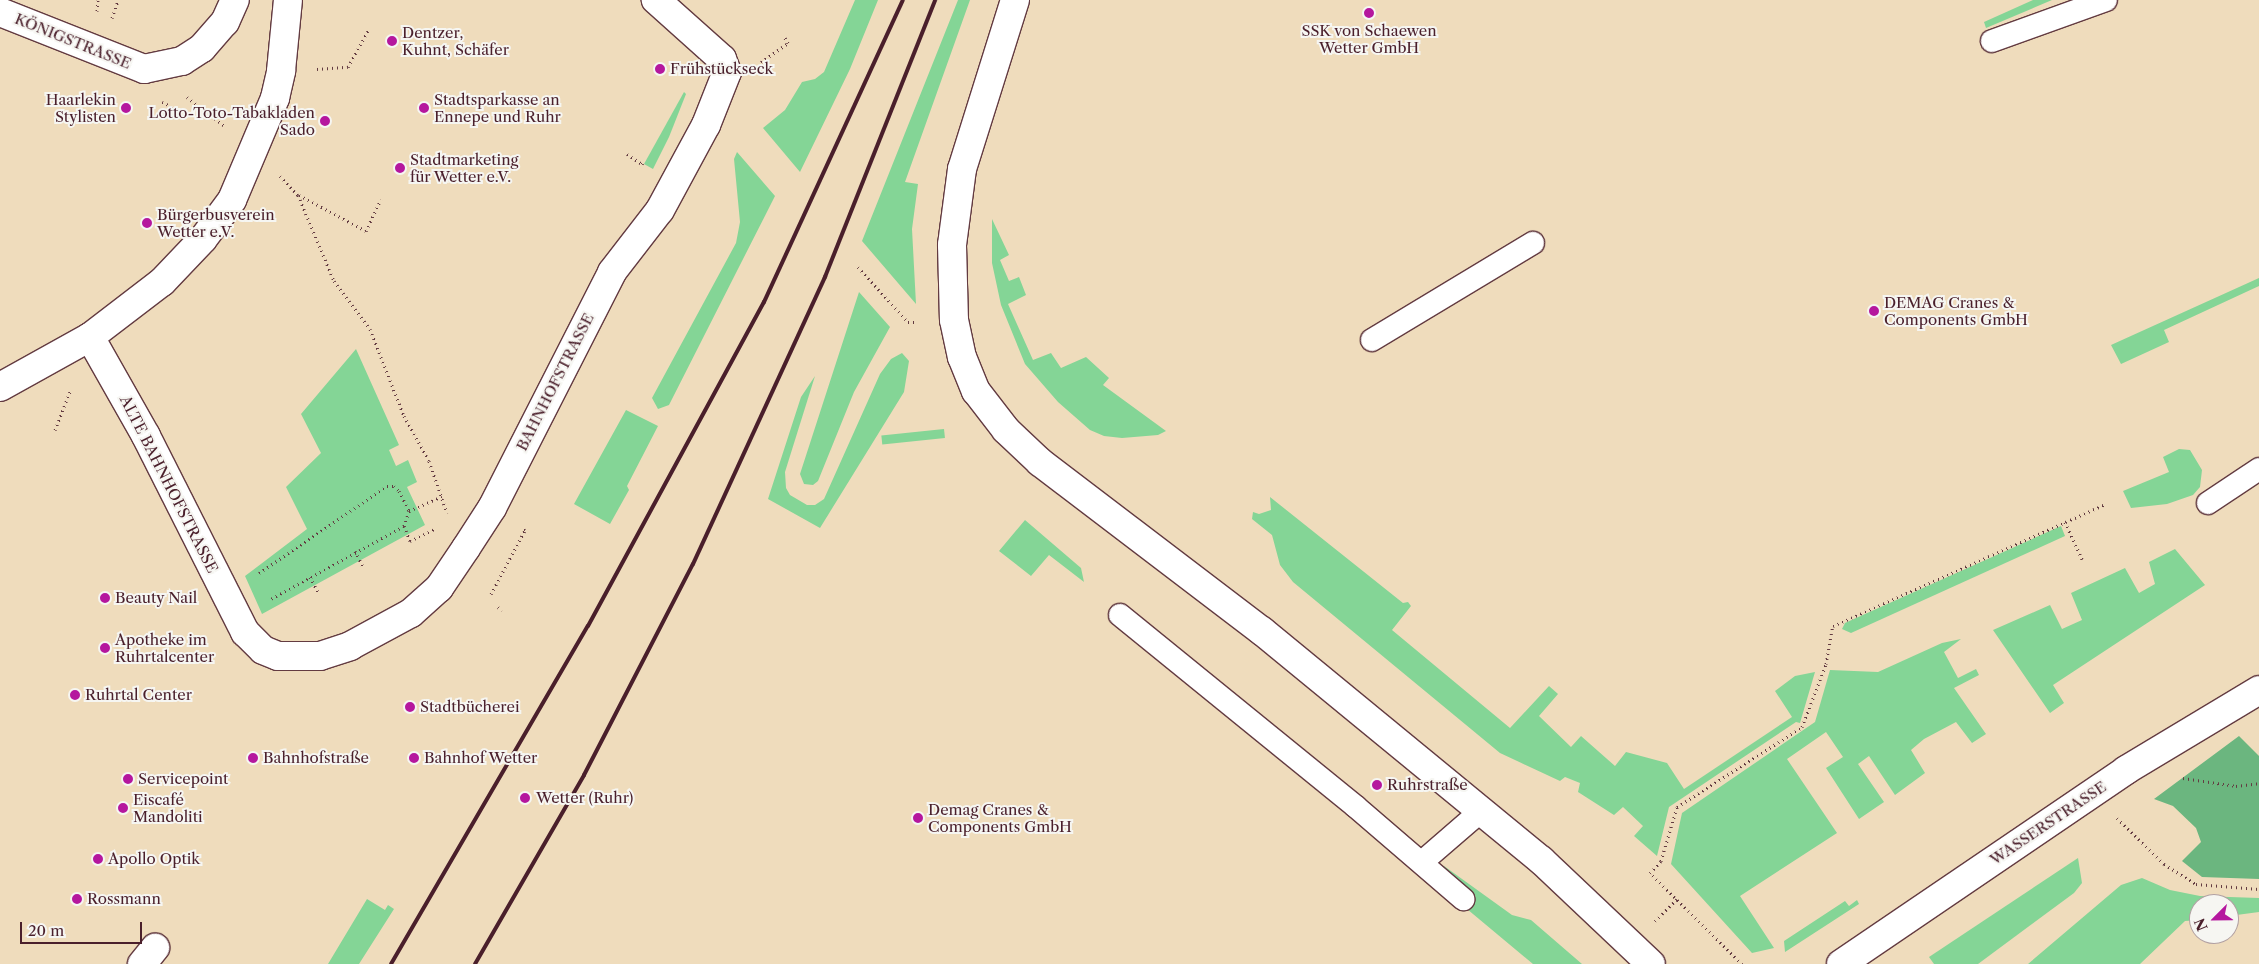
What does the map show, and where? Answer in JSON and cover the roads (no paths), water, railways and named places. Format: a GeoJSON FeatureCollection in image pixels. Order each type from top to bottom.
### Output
{"type":"FeatureCollection","features":[{"type":"Feature","properties":{"kind":"street","name":"KÖNIGSTRASSE"},"geometry":{"type":"LineString","coordinates":[[0,12],[144,69],[182,61],[202,48],[225,22],[235,0]]}},
{"type":"Feature","properties":{"kind":"street"},"geometry":{"type":"LineString","coordinates":[[0,387],[90,336],[162,282],[203,239],[232,200],[274,98],[281,71],[288,0]]}},
{"type":"Feature","properties":{"kind":"street","name":"BAHNHOFSTRASSE"},"geometry":{"type":"LineString","coordinates":[[244,632],[263,650],[278,656],[320,656],[350,646],[411,613],[439,588],[466,548],[492,508],[612,272],[660,210],[706,125],[727,72],[722,60],[656,0]]}},
{"type":"Feature","properties":{"kind":"street"},"geometry":{"type":"LineString","coordinates":[[1015,0],[962,169],[952,245],[954,320],[962,357],[976,391],[1006,430],[1040,462],[1262,631],[1540,860],[1650,964]]}},
{"type":"Feature","properties":{"kind":"street","name":"ALTE BAHNHOFSTRASSE"},"geometry":{"type":"LineString","coordinates":[[90,336],[146,436],[244,632]]}},
{"type":"Feature","properties":{"kind":"street","name":"WASSERSTRASSE"},"geometry":{"type":"LineString","coordinates":[[1841,964],[2092,793],[2259,690]]}},
{"type":"Feature","properties":{"kind":"lane"},"geometry":{"type":"LineString","coordinates":[[1992,41],[2106,0]]}},
{"type":"Feature","properties":{"kind":"lane"},"geometry":{"type":"LineString","coordinates":[[1372,340],[1533,243]]}},
{"type":"Feature","properties":{"kind":"lane"},"geometry":{"type":"LineString","coordinates":[[2208,503],[2259,469]]}},
{"type":"Feature","properties":{"kind":"lane"},"geometry":{"type":"LineString","coordinates":[[1120,615],[1422,862],[1463,899]]}},
{"type":"Feature","properties":{"kind":"lane"},"geometry":{"type":"LineString","coordinates":[[1422,862],[1480,812]]}},
{"type":"Feature","properties":{"kind":"railway"},"geometry":{"type":"LineString","coordinates":[[391,964],[588,626],[764,302],[903,0]]}},
{"type":"Feature","properties":{"kind":"railway"},"geometry":{"type":"LineString","coordinates":[[475,964],[584,775],[693,564],[825,277],[935,0]]}},
{"type":"Feature","properties":{"kind":"place","name":"SSK von Schaewen Wetter GmbH"},"geometry":{"type":"Point","coordinates":[1369,13]}},
{"type":"Feature","properties":{"kind":"place","name":"Dentzer, Kuhnt, Schäfer"},"geometry":{"type":"Point","coordinates":[392,41]}},
{"type":"Feature","properties":{"kind":"place","name":"Frühstückseck"},"geometry":{"type":"Point","coordinates":[660,69]}},
{"type":"Feature","properties":{"kind":"place","name":"Haarlekin Stylisten"},"geometry":{"type":"Point","coordinates":[126,108]}},
{"type":"Feature","properties":{"kind":"place","name":"Stadtsparkasse an Ennepe und Ruhr"},"geometry":{"type":"Point","coordinates":[424,108]}},
{"type":"Feature","properties":{"kind":"place","name":"Lotto-Toto-Tabakladen Sado"},"geometry":{"type":"Point","coordinates":[325,121]}},
{"type":"Feature","properties":{"kind":"place","name":"Stadtmarketing für Wetter e.V."},"geometry":{"type":"Point","coordinates":[400,168]}},
{"type":"Feature","properties":{"kind":"place","name":"Bürgerbusverein Wetter e.V."},"geometry":{"type":"Point","coordinates":[147,223]}},
{"type":"Feature","properties":{"kind":"place","name":"DEMAG Cranes & Components GmbH"},"geometry":{"type":"Point","coordinates":[1874,311]}},
{"type":"Feature","properties":{"kind":"place","name":"Beauty Nail"},"geometry":{"type":"Point","coordinates":[105,598]}},
{"type":"Feature","properties":{"kind":"place","name":"Apotheke im Ruhrtalcenter"},"geometry":{"type":"Point","coordinates":[105,648]}},
{"type":"Feature","properties":{"kind":"place","name":"Ruhrtal Center"},"geometry":{"type":"Point","coordinates":[75,695]}},
{"type":"Feature","properties":{"kind":"place","name":"Stadtbücherei"},"geometry":{"type":"Point","coordinates":[410,707]}},
{"type":"Feature","properties":{"kind":"place","name":"Bahnhofstraße"},"geometry":{"type":"Point","coordinates":[253,758]}},
{"type":"Feature","properties":{"kind":"place","name":"Bahnhof Wetter"},"geometry":{"type":"Point","coordinates":[414,758]}},
{"type":"Feature","properties":{"kind":"place","name":"Servicepoint"},"geometry":{"type":"Point","coordinates":[128,779]}},
{"type":"Feature","properties":{"kind":"place","name":"Ruhrstraße"},"geometry":{"type":"Point","coordinates":[1377,785]}},
{"type":"Feature","properties":{"kind":"place","name":"Wetter (Ruhr)"},"geometry":{"type":"Point","coordinates":[525,798]}},
{"type":"Feature","properties":{"kind":"place","name":"Eiscafé Mandoliti"},"geometry":{"type":"Point","coordinates":[123,808]}},
{"type":"Feature","properties":{"kind":"place","name":"Demag Cranes & Components GmbH"},"geometry":{"type":"Point","coordinates":[918,818]}},
{"type":"Feature","properties":{"kind":"place","name":"Apollo Optik"},"geometry":{"type":"Point","coordinates":[98,859]}},
{"type":"Feature","properties":{"kind":"place","name":"Rossmann"},"geometry":{"type":"Point","coordinates":[77,899]}}]}
